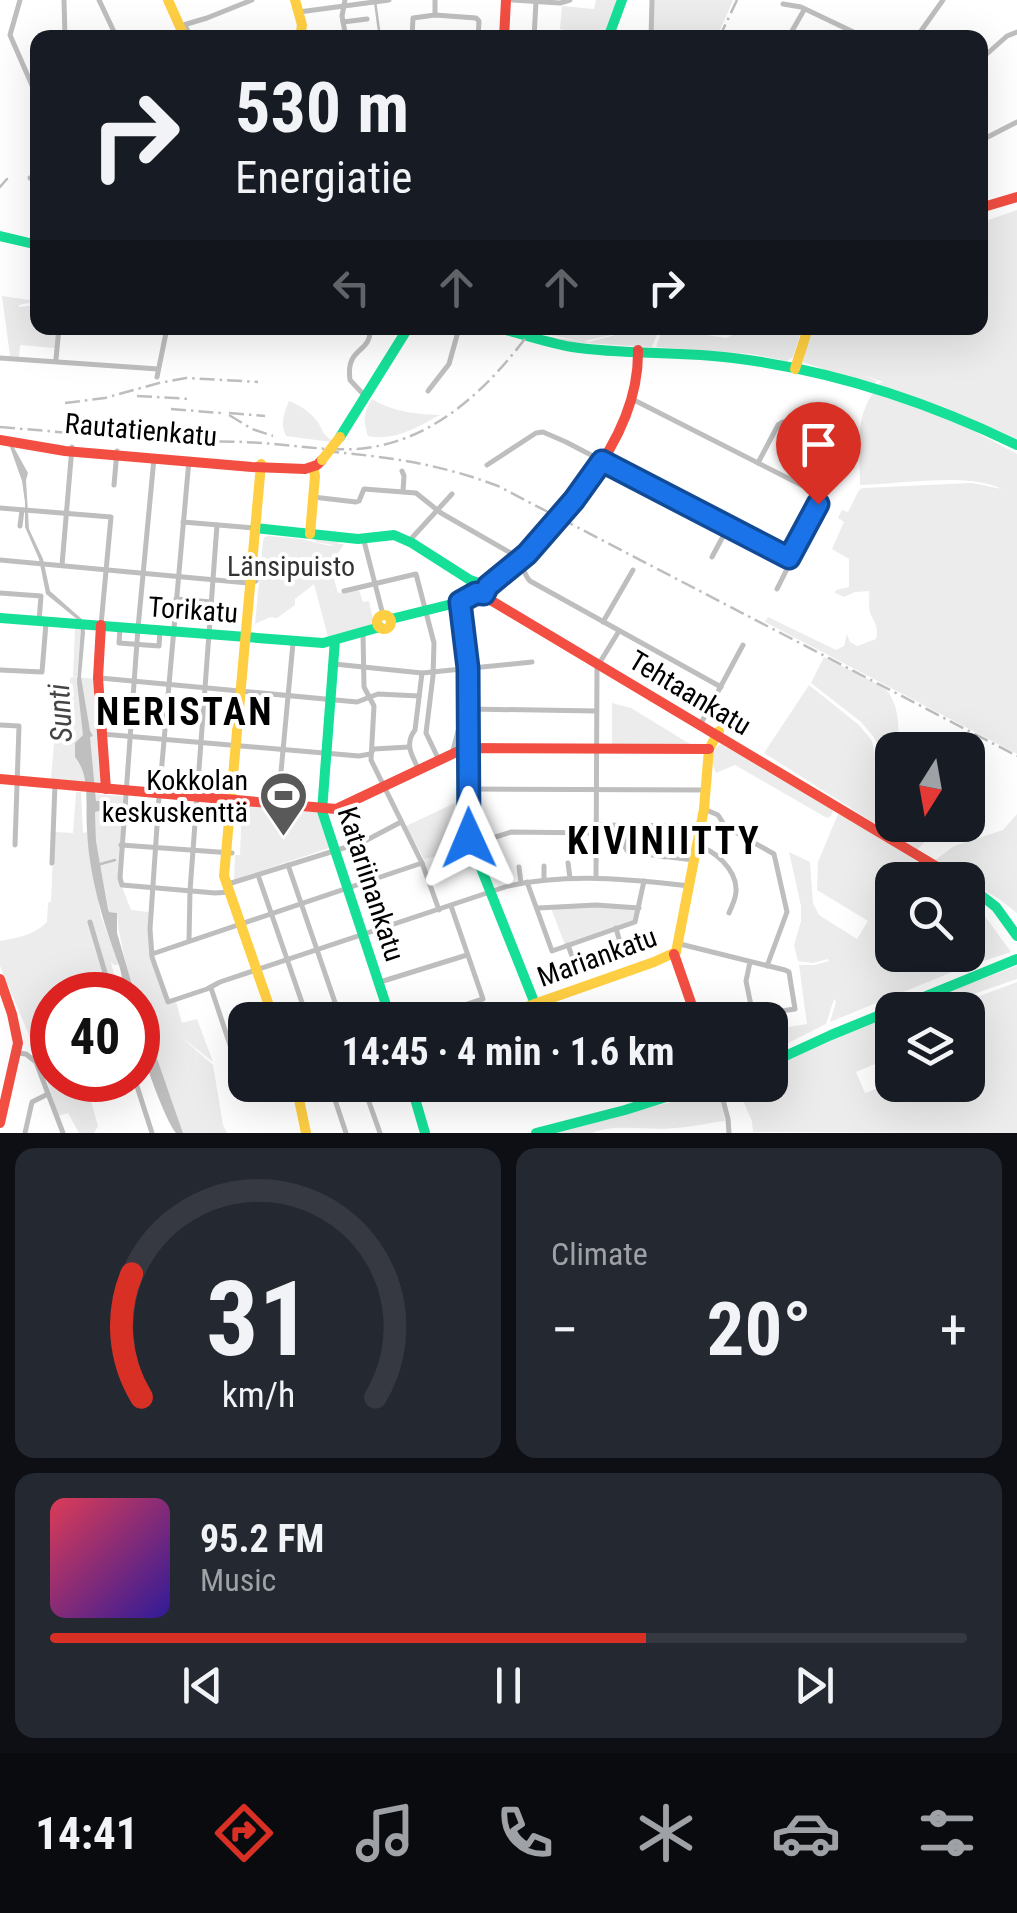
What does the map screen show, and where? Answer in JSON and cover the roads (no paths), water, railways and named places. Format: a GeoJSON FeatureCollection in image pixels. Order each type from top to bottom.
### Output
{"type":"FeatureCollection","features":[{"type":"Feature","properties":{"kind":"main road"},"geometry":{"type":"LineString","coordinates":[[168,0],[184,30]]}},
{"type":"Feature","properties":{"kind":"main road"},"geometry":{"type":"LineString","coordinates":[[505,30],[510,0]]}},
{"type":"Feature","properties":{"kind":"main road"},"geometry":{"type":"LineString","coordinates":[[611,30],[622,0]]}},
{"type":"Feature","properties":{"kind":"main road"},"geometry":{"type":"LineString","coordinates":[[988,206],[1017,197]]}},
{"type":"Feature","properties":{"kind":"main road"},"geometry":{"type":"LineString","coordinates":[[0,236],[30,243]]}},
{"type":"Feature","properties":{"kind":"main road"},"geometry":{"type":"LineString","coordinates":[[310,534],[318,463],[340,437],[401,335]]}},
{"type":"Feature","properties":{"kind":"main road"},"geometry":{"type":"LineString","coordinates":[[526,335],[553,343],[751,356],[795,366],[948,415],[1017,447]]}},
{"type":"Feature","properties":{"kind":"main road"},"geometry":{"type":"LineString","coordinates":[[795,366],[804,335]]}},
{"type":"Feature","properties":{"kind":"main road"},"geometry":{"type":"LineString","coordinates":[[632,398],[637,350]]}},
{"type":"Feature","properties":{"kind":"main road","name":"Torikatu"},"geometry":{"type":"LineString","coordinates":[[0,618],[323,643],[363,634],[384,621],[460,602],[519,559],[574,500],[602,461],[632,398]]}},
{"type":"Feature","properties":{"kind":"main road","name":"Rautatienkatu"},"geometry":{"type":"LineString","coordinates":[[0,437],[71,449],[279,468],[298,469],[318,463]]}},
{"type":"Feature","properties":{"kind":"main road"},"geometry":{"type":"LineString","coordinates":[[261,466],[224,876],[268,1002]]}},
{"type":"Feature","properties":{"kind":"main road"},"geometry":{"type":"LineString","coordinates":[[257,528],[363,539],[391,534],[408,542]]}},
{"type":"Feature","properties":{"kind":"main road","name":"Tehtaankatu"},"geometry":{"type":"LineString","coordinates":[[408,542],[441,568],[854,813],[929,862]]}},
{"type":"Feature","properties":{"kind":"main road"},"geometry":{"type":"LineString","coordinates":[[460,602],[468,668],[471,845],[531,1002]]}},
{"type":"Feature","properties":{"kind":"main road"},"geometry":{"type":"LineString","coordinates":[[95,788],[102,734],[98,678],[101,625]]}},
{"type":"Feature","properties":{"kind":"main road","name":"Katariinankatu"},"geometry":{"type":"LineString","coordinates":[[335,640],[321,808],[386,1002]]}},
{"type":"Feature","properties":{"kind":"main road","name":"Mariankatu"},"geometry":{"type":"LineString","coordinates":[[540,1002],[676,949],[704,809],[709,749],[718,734]]}},
{"type":"Feature","properties":{"kind":"main road"},"geometry":{"type":"LineString","coordinates":[[0,780],[321,808],[343,807],[469,748],[709,749]]}},
{"type":"Feature","properties":{"kind":"main road"},"geometry":{"type":"LineString","coordinates":[[985,896],[1017,936]]}},
{"type":"Feature","properties":{"kind":"main road"},"geometry":{"type":"LineString","coordinates":[[999,910],[1017,947]]}},
{"type":"Feature","properties":{"kind":"main road"},"geometry":{"type":"LineString","coordinates":[[676,949],[692,1002]]}},
{"type":"Feature","properties":{"kind":"main road"},"geometry":{"type":"LineString","coordinates":[[788,1053],[1017,961]]}},
{"type":"Feature","properties":{"kind":"main road"},"geometry":{"type":"LineString","coordinates":[[0,979],[15,1024],[17,1052],[0,1123]]}},
{"type":"Feature","properties":{"kind":"main road"},"geometry":{"type":"LineString","coordinates":[[300,1102],[306,1133]]}},
{"type":"Feature","properties":{"kind":"main road"},"geometry":{"type":"LineString","coordinates":[[416,1102],[425,1133]]}},
{"type":"Feature","properties":{"kind":"main road"},"geometry":{"type":"LineString","coordinates":[[536,1133],[650,1102]]}},
{"type":"Feature","properties":{"kind":"main road"},"geometry":{"type":"LineString","coordinates":[[624,1110],[666,1102]]}},
{"type":"Feature","properties":{"kind":"street"},"geometry":{"type":"LineString","coordinates":[[20,0],[10,34],[30,80]]}},
{"type":"Feature","properties":{"kind":"street"},"geometry":{"type":"LineString","coordinates":[[64,0],[65,30]]}},
{"type":"Feature","properties":{"kind":"street"},"geometry":{"type":"LineString","coordinates":[[99,0],[112,30]]}},
{"type":"Feature","properties":{"kind":"street"},"geometry":{"type":"LineString","coordinates":[[187,30],[233,4],[252,0]]}},
{"type":"Feature","properties":{"kind":"street"},"geometry":{"type":"LineString","coordinates":[[297,6],[389,0]]}},
{"type":"Feature","properties":{"kind":"street"},"geometry":{"type":"LineString","coordinates":[[435,0],[435,15]]}},
{"type":"Feature","properties":{"kind":"street"},"geometry":{"type":"LineString","coordinates":[[510,0],[569,1]]}},
{"type":"Feature","properties":{"kind":"street"},"geometry":{"type":"LineString","coordinates":[[650,30],[652,0]]}},
{"type":"Feature","properties":{"kind":"street"},"geometry":{"type":"LineString","coordinates":[[922,30],[943,0]]}},
{"type":"Feature","properties":{"kind":"street"},"geometry":{"type":"LineString","coordinates":[[534,30],[536,1]]}},
{"type":"Feature","properties":{"kind":"street"},"geometry":{"type":"LineString","coordinates":[[344,3],[344,30]]}},
{"type":"Feature","properties":{"kind":"street"},"geometry":{"type":"LineString","coordinates":[[783,4],[802,5],[850,30]]}},
{"type":"Feature","properties":{"kind":"street"},"geometry":{"type":"LineString","coordinates":[[791,30],[802,5]]}},
{"type":"Feature","properties":{"kind":"street"},"geometry":{"type":"LineString","coordinates":[[412,30],[413,18],[435,15],[476,18],[478,30]]}},
{"type":"Feature","properties":{"kind":"street"},"geometry":{"type":"LineString","coordinates":[[343,22],[367,18]]}},
{"type":"Feature","properties":{"kind":"street"},"geometry":{"type":"LineString","coordinates":[[988,53],[1017,32]]}},
{"type":"Feature","properties":{"kind":"street"},"geometry":{"type":"LineString","coordinates":[[1,34],[10,34]]}},
{"type":"Feature","properties":{"kind":"street"},"geometry":{"type":"LineString","coordinates":[[988,137],[1017,122]]}},
{"type":"Feature","properties":{"kind":"street"},"geometry":{"type":"LineString","coordinates":[[56,360],[59,335]]}},
{"type":"Feature","properties":{"kind":"street"},"geometry":{"type":"LineString","coordinates":[[157,377],[164,335]]}},
{"type":"Feature","properties":{"kind":"street"},"geometry":{"type":"LineString","coordinates":[[365,395],[351,382],[349,366],[353,356],[369,342],[370,335]]}},
{"type":"Feature","properties":{"kind":"street"},"geometry":{"type":"LineString","coordinates":[[428,391],[449,364],[457,335]]}},
{"type":"Feature","properties":{"kind":"street"},"geometry":{"type":"LineString","coordinates":[[4,358],[158,369]]}},
{"type":"Feature","properties":{"kind":"street"},"geometry":{"type":"LineString","coordinates":[[632,398],[819,494]]}},
{"type":"Feature","properties":{"kind":"street"},"geometry":{"type":"LineString","coordinates":[[758,463],[778,424],[786,422],[820,439],[818,504],[777,590]]}},
{"type":"Feature","properties":{"kind":"street"},"geometry":{"type":"LineString","coordinates":[[487,465],[540,432],[789,558]]}},
{"type":"Feature","properties":{"kind":"street"},"geometry":{"type":"LineString","coordinates":[[62,565],[71,449]]}},
{"type":"Feature","properties":{"kind":"street"},"geometry":{"type":"LineString","coordinates":[[114,485],[116,453]]}},
{"type":"Feature","properties":{"kind":"street"},"geometry":{"type":"LineString","coordinates":[[154,457],[125,791],[122,885],[215,893],[258,875],[363,842],[401,822]]}},
{"type":"Feature","properties":{"kind":"street"},"geometry":{"type":"LineString","coordinates":[[189,460],[150,929],[152,954],[168,1002],[524,882],[596,877],[690,886]]}},
{"type":"Feature","properties":{"kind":"street"},"geometry":{"type":"LineString","coordinates":[[402,472],[403,491]]}},
{"type":"Feature","properties":{"kind":"street"},"geometry":{"type":"LineString","coordinates":[[313,497],[356,502],[364,489],[418,494],[438,511],[519,559],[530,581],[721,687]]}},
{"type":"Feature","properties":{"kind":"street"},"geometry":{"type":"LineString","coordinates":[[408,542],[452,494]]}},
{"type":"Feature","properties":{"kind":"street"},"geometry":{"type":"LineString","coordinates":[[0,508],[111,516],[101,625]]}},
{"type":"Feature","properties":{"kind":"street"},"geometry":{"type":"LineString","coordinates":[[20,526],[25,511]]}},
{"type":"Feature","properties":{"kind":"street"},"geometry":{"type":"LineString","coordinates":[[183,522],[257,528]]}},
{"type":"Feature","properties":{"kind":"street"},"geometry":{"type":"LineString","coordinates":[[189,941],[218,525]]}},
{"type":"Feature","properties":{"kind":"street"},"geometry":{"type":"LineString","coordinates":[[712,557],[728,527]]}},
{"type":"Feature","properties":{"kind":"street"},"geometry":{"type":"LineString","coordinates":[[363,539],[384,621]]}},
{"type":"Feature","properties":{"kind":"street"},"geometry":{"type":"LineString","coordinates":[[0,560],[253,582]]}},
{"type":"Feature","properties":{"kind":"street"},"geometry":{"type":"LineString","coordinates":[[602,622],[632,570]]}},
{"type":"Feature","properties":{"kind":"street"},"geometry":{"type":"LineString","coordinates":[[344,591],[416,574],[434,643],[426,732],[439,760]]}},
{"type":"Feature","properties":{"kind":"street"},"geometry":{"type":"LineString","coordinates":[[0,593],[41,596],[43,622],[41,673],[0,670]]}},
{"type":"Feature","properties":{"kind":"street"},"geometry":{"type":"LineString","coordinates":[[176,599],[211,602]]}},
{"type":"Feature","properties":{"kind":"street"},"geometry":{"type":"LineString","coordinates":[[120,626],[119,644],[159,646],[160,630]]}},
{"type":"Feature","properties":{"kind":"street"},"geometry":{"type":"LineString","coordinates":[[596,877],[600,663],[620,631]]}},
{"type":"Feature","properties":{"kind":"street"},"geometry":{"type":"LineString","coordinates":[[363,634],[364,688],[374,706],[370,754],[422,863],[439,910]]}},
{"type":"Feature","properties":{"kind":"street"},"geometry":{"type":"LineString","coordinates":[[278,804],[293,640]]}},
{"type":"Feature","properties":{"kind":"street"},"geometry":{"type":"LineString","coordinates":[[701,723],[743,645]]}},
{"type":"Feature","properties":{"kind":"street"},"geometry":{"type":"LineString","coordinates":[[334,664],[422,673],[532,662]]}},
{"type":"Feature","properties":{"kind":"street"},"geometry":{"type":"LineString","coordinates":[[419,770],[409,738],[416,726],[422,673]]}},
{"type":"Feature","properties":{"kind":"street"},"geometry":{"type":"LineString","coordinates":[[98,678],[357,702],[378,694],[419,696]]}},
{"type":"Feature","properties":{"kind":"street"},"geometry":{"type":"LineString","coordinates":[[452,754],[468,694]]}},
{"type":"Feature","properties":{"kind":"street"},"geometry":{"type":"LineString","coordinates":[[469,709],[597,710]]}},
{"type":"Feature","properties":{"kind":"street"},"geometry":{"type":"LineString","coordinates":[[0,725],[20,726],[15,844]]}},
{"type":"Feature","properties":{"kind":"street"},"geometry":{"type":"LineString","coordinates":[[416,726],[426,726]]}},
{"type":"Feature","properties":{"kind":"street"},"geometry":{"type":"LineString","coordinates":[[102,734],[358,756],[374,749],[409,747]]}},
{"type":"Feature","properties":{"kind":"street"},"geometry":{"type":"LineString","coordinates":[[52,863],[55,784]]}},
{"type":"Feature","properties":{"kind":"street"},"geometry":{"type":"LineString","coordinates":[[469,789],[706,790]]}},
{"type":"Feature","properties":{"kind":"street"},"geometry":{"type":"LineString","coordinates":[[704,809],[774,854],[787,912],[768,966]]}},
{"type":"Feature","properties":{"kind":"street"},"geometry":{"type":"LineString","coordinates":[[596,824],[701,826]]}},
{"type":"Feature","properties":{"kind":"street"},"geometry":{"type":"LineString","coordinates":[[625,825],[624,846],[628,852],[694,860]]}},
{"type":"Feature","properties":{"kind":"street"},"geometry":{"type":"LineString","coordinates":[[663,825],[664,857]]}},
{"type":"Feature","properties":{"kind":"street"},"geometry":{"type":"LineString","coordinates":[[471,845],[511,832],[596,833]]}},
{"type":"Feature","properties":{"kind":"street"},"geometry":{"type":"LineString","coordinates":[[121,845],[229,853]]}},
{"type":"Feature","properties":{"kind":"street"},"geometry":{"type":"LineString","coordinates":[[697,846],[714,853],[734,879],[736,896],[728,913]]}},
{"type":"Feature","properties":{"kind":"street"},"geometry":{"type":"LineString","coordinates":[[152,954],[422,863]]}},
{"type":"Feature","properties":{"kind":"street"},"geometry":{"type":"LineString","coordinates":[[568,863],[570,878]]}},
{"type":"Feature","properties":{"kind":"street"},"geometry":{"type":"LineString","coordinates":[[288,865],[335,1002]]}},
{"type":"Feature","properties":{"kind":"street"},"geometry":{"type":"LineString","coordinates":[[544,866],[544,880]]}},
{"type":"Feature","properties":{"kind":"street"},"geometry":{"type":"LineString","coordinates":[[519,867],[552,951],[637,921],[644,880]]}},
{"type":"Feature","properties":{"kind":"street"},"geometry":{"type":"LineString","coordinates":[[258,875],[302,1002]]}},
{"type":"Feature","properties":{"kind":"street"},"geometry":{"type":"LineString","coordinates":[[537,908],[596,904],[640,908]]}},
{"type":"Feature","properties":{"kind":"street"},"geometry":{"type":"LineString","coordinates":[[451,906],[483,1000],[477,1002]]}},
{"type":"Feature","properties":{"kind":"street"},"geometry":{"type":"LineString","coordinates":[[90,922],[105,972]]}},
{"type":"Feature","properties":{"kind":"street"},"geometry":{"type":"LineString","coordinates":[[616,928],[620,939]]}},
{"type":"Feature","properties":{"kind":"street"},"geometry":{"type":"LineString","coordinates":[[568,946],[573,958]]}},
{"type":"Feature","properties":{"kind":"street"},"geometry":{"type":"LineString","coordinates":[[676,949],[750,962],[789,972],[794,1009],[753,1015],[746,981],[750,962]]}},
{"type":"Feature","properties":{"kind":"street"},"geometry":{"type":"LineString","coordinates":[[379,982],[468,955]]}},
{"type":"Feature","properties":{"kind":"street"},"geometry":{"type":"LineString","coordinates":[[210,988],[228,1039]]}},
{"type":"Feature","properties":{"kind":"street"},"geometry":{"type":"LineString","coordinates":[[17,1052],[30,1057]]}},
{"type":"Feature","properties":{"kind":"street"},"geometry":{"type":"LineString","coordinates":[[25,1133],[32,1102]]}},
{"type":"Feature","properties":{"kind":"street"},"geometry":{"type":"LineString","coordinates":[[51,1102],[63,1133]]}},
{"type":"Feature","properties":{"kind":"street"},"geometry":{"type":"LineString","coordinates":[[142,1102],[152,1133]]}},
{"type":"Feature","properties":{"kind":"street"},"geometry":{"type":"LineString","coordinates":[[336,1102],[346,1133]]}},
{"type":"Feature","properties":{"kind":"street"},"geometry":{"type":"LineString","coordinates":[[369,1102],[380,1133]]}},
{"type":"Feature","properties":{"kind":"street"},"geometry":{"type":"LineString","coordinates":[[723,1102],[729,1133]]}},
{"type":"Feature","properties":{"kind":"waterway"},"geometry":{"type":"LineString","coordinates":[[375,1],[379,30]]}},
{"type":"Feature","properties":{"kind":"waterway"},"geometry":{"type":"LineString","coordinates":[[0,187],[7,179]]}},
{"type":"Feature","properties":{"kind":"waterway"},"geometry":{"type":"LineString","coordinates":[[97,865],[115,860]]}},
{"type":"Feature","properties":{"kind":"railway"},"geometry":{"type":"LineString","coordinates":[[723,30],[737,0]]}},
{"type":"Feature","properties":{"kind":"railway"},"geometry":{"type":"LineString","coordinates":[[0,427],[357,449],[411,436],[435,424],[479,391],[528,335]]}},
{"type":"Feature","properties":{"kind":"railway"},"geometry":{"type":"LineString","coordinates":[[65,403],[105,398],[186,378],[258,382]]}},
{"type":"Feature","properties":{"kind":"railway"},"geometry":{"type":"LineString","coordinates":[[137,396],[191,399]]}},
{"type":"Feature","properties":{"kind":"railway"},"geometry":{"type":"LineString","coordinates":[[171,409],[221,413]]}},
{"type":"Feature","properties":{"kind":"railway"},"geometry":{"type":"LineString","coordinates":[[229,413],[265,416]]}},
{"type":"Feature","properties":{"kind":"railway"},"geometry":{"type":"LineString","coordinates":[[229,415],[273,436]]}},
{"type":"Feature","properties":{"kind":"railway"},"geometry":{"type":"LineString","coordinates":[[324,451],[412,462],[498,486],[1017,756]]}},
{"type":"Feature","properties":{"kind":"place","name":"Kokkolan keskuskenttä"},"geometry":{"type":"Point","coordinates":[283,838]}},
{"type":"Feature","properties":{"kind":"district","name":"NERISTAN"},"geometry":{"type":"Point","coordinates":[185,712]}},
{"type":"Feature","properties":{"kind":"district","name":"KIVINIITTY"},"geometry":{"type":"Point","coordinates":[664,841]}},
{"type":"Feature","properties":{"kind":"park label","name":"Länsipuisto"},"geometry":{"type":"Point","coordinates":[291,566]}},
{"type":"Feature","properties":{"kind":"water label","name":"Sunti"},"geometry":{"type":"Point","coordinates":[60,713]}}]}
